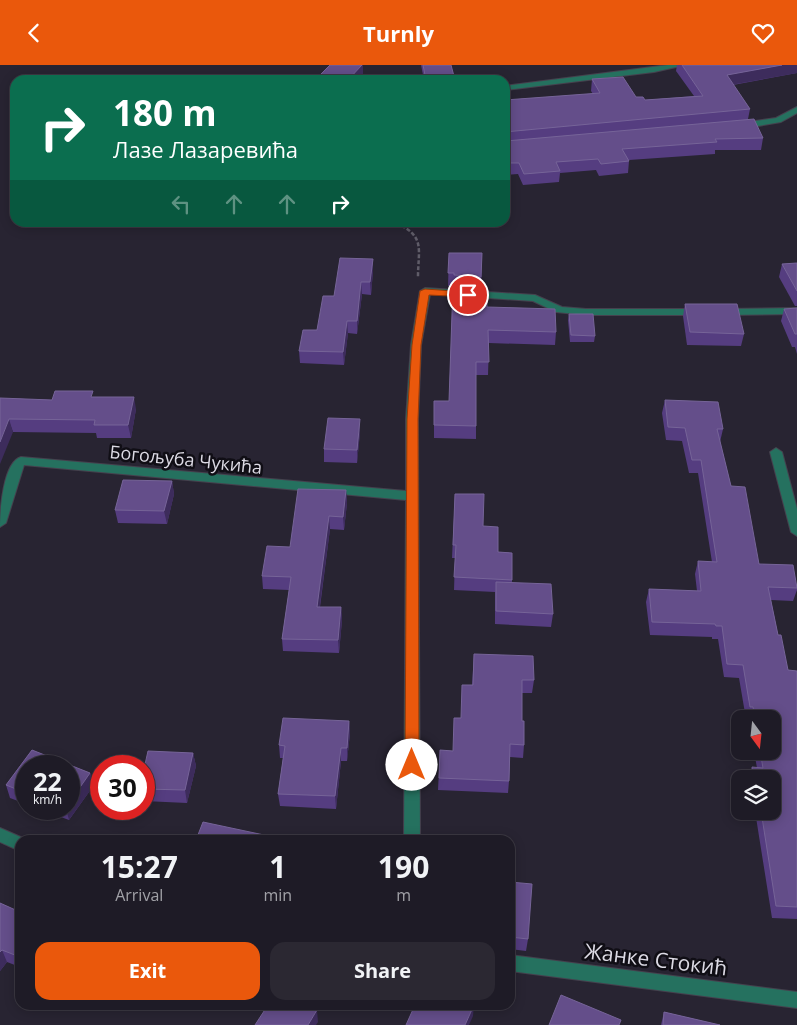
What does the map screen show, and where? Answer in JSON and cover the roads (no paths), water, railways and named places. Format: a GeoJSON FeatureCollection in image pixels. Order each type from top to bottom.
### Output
{"type":"FeatureCollection","features":[{"type":"Feature","properties":{"kind":"street"},"geometry":{"type":"LineString","coordinates":[[510,87],[681,65]]}},
{"type":"Feature","properties":{"kind":"street"},"geometry":{"type":"LineString","coordinates":[[735,127],[778,120],[797,110]]}},
{"type":"Feature","properties":{"kind":"street"},"geometry":{"type":"LineString","coordinates":[[412,835],[412,419],[416,345],[425,291],[535,298],[560,310],[586,312],[797,311]]}},
{"type":"Feature","properties":{"kind":"street"},"geometry":{"type":"LineString","coordinates":[[776,452],[797,533]]}},
{"type":"Feature","properties":{"kind":"street","name":"Богољуба Чукића"},"geometry":{"type":"LineString","coordinates":[[0,523],[16,468],[21,461],[332,491],[413,496]]}},
{"type":"Feature","properties":{"kind":"street"},"geometry":{"type":"LineString","coordinates":[[0,835],[15,842]]}},
{"type":"Feature","properties":{"kind":"street","name":"Жанке Стокић"},"geometry":{"type":"LineString","coordinates":[[515,964],[797,1000]]}}]}
